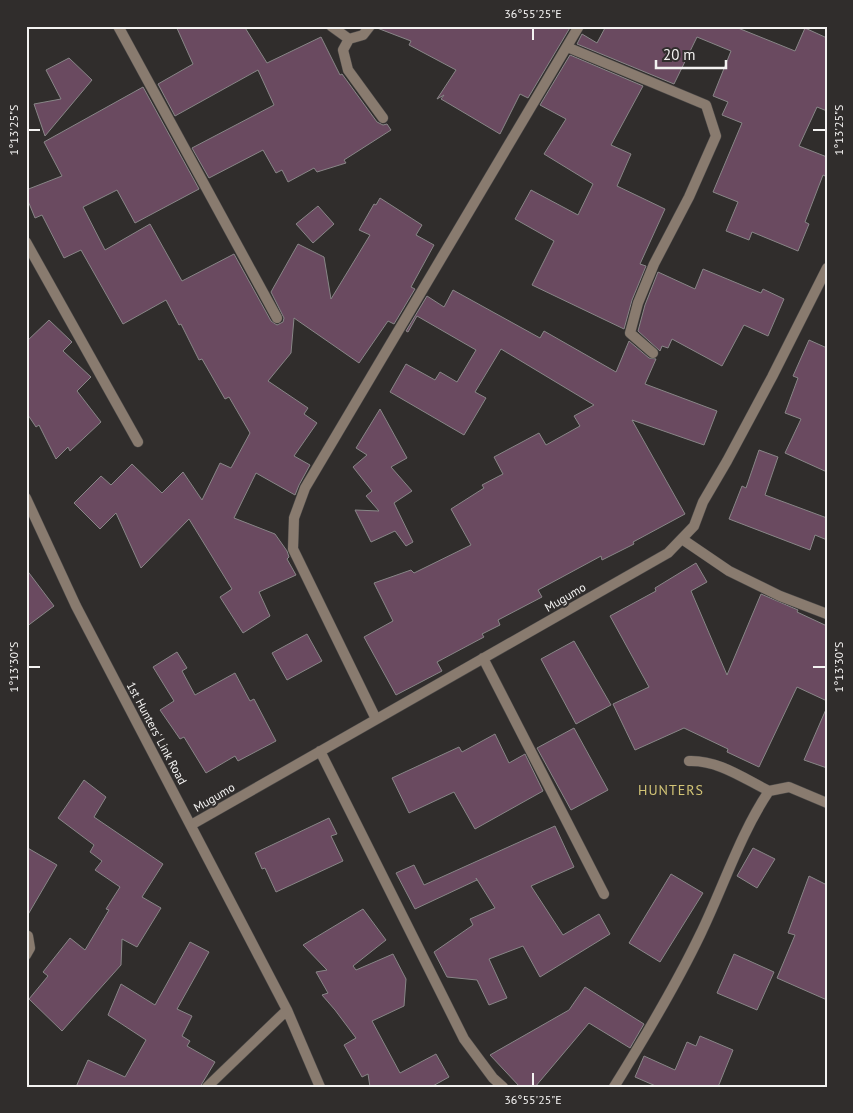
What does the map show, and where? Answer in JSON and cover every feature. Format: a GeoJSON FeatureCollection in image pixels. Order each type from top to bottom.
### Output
{"type":"FeatureCollection","features":[{"type":"Feature","properties":{"kind":"street"},"geometry":{"type":"LineString","coordinates":[[118,26],[277,318]]}},
{"type":"Feature","properties":{"kind":"street"},"geometry":{"type":"LineString","coordinates":[[331,26],[349,39]]}},
{"type":"Feature","properties":{"kind":"street"},"geometry":{"type":"LineString","coordinates":[[370,26],[362,35],[349,39],[343,50],[348,70],[383,118]]}},
{"type":"Feature","properties":{"kind":"street"},"geometry":{"type":"LineString","coordinates":[[376,719],[293,549],[294,518],[305,488],[579,26]]}},
{"type":"Feature","properties":{"kind":"street"},"geometry":{"type":"LineString","coordinates":[[567,47],[706,104],[716,136],[689,197],[654,264],[638,303],[630,333],[654,353]]}},
{"type":"Feature","properties":{"kind":"street"},"geometry":{"type":"LineString","coordinates":[[26,242],[138,442]]}},
{"type":"Feature","properties":{"kind":"street","name":"Mugumo"},"geometry":{"type":"LineString","coordinates":[[191,825],[668,553],[694,526],[702,502],[727,461],[772,377],[827,268]]}},
{"type":"Feature","properties":{"kind":"street","name":"1st Hunters' Link Road"},"geometry":{"type":"LineString","coordinates":[[26,498],[76,606],[287,1010],[320,1087]]}},
{"type":"Feature","properties":{"kind":"street"},"geometry":{"type":"LineString","coordinates":[[682,539],[729,571],[780,596],[827,614]]}},
{"type":"Feature","properties":{"kind":"street"},"geometry":{"type":"LineString","coordinates":[[482,658],[604,894]]}},
{"type":"Feature","properties":{"kind":"street"},"geometry":{"type":"LineString","coordinates":[[320,751],[464,1039],[493,1078],[503,1087]]}},
{"type":"Feature","properties":{"kind":"street"},"geometry":{"type":"LineString","coordinates":[[688,761],[702,760],[714,763],[769,791],[789,787],[827,803]]}},
{"type":"Feature","properties":{"kind":"street"},"geometry":{"type":"LineString","coordinates":[[614,1087],[657,1018],[701,934],[731,865],[762,801],[769,791]]}},
{"type":"Feature","properties":{"kind":"street"},"geometry":{"type":"LineString","coordinates":[[26,935],[28,936],[30,948],[26,955]]}},
{"type":"Feature","properties":{"kind":"street"},"geometry":{"type":"LineString","coordinates":[[207,1087],[287,1010]]}},
{"type":"Feature","properties":{"kind":"building"},"geometry":{"type":"Polygon","coordinates":[[[176,26],[244,26],[267,63],[321,37],[340,75],[342,74],[377,122],[383,125],[387,124],[391,130],[344,160],[346,163],[317,172],[314,168],[288,182],[282,170],[276,173],[263,150],[209,178],[192,148],[274,105],[258,70],[175,116],[158,84],[193,64],[176,26]]]}},
{"type":"Feature","properties":{"kind":"building"},"geometry":{"type":"Polygon","coordinates":[[[377,26],[571,26],[528,98],[520,94],[500,134],[441,99],[444,95],[437,99],[456,70],[409,45],[411,41],[377,28],[377,26]]]}},
{"type":"Feature","properties":{"kind":"building"},"geometry":{"type":"Polygon","coordinates":[[[606,26],[733,26],[795,51],[805,28],[827,38],[827,111],[817,107],[799,146],[827,157],[827,177],[823,175],[805,222],[809,224],[798,251],[752,232],[749,240],[726,231],[738,202],[713,192],[742,123],[722,115],[728,102],[713,96],[731,51],[697,37],[674,84],[577,44],[582,34],[597,43],[606,26]]]}},
{"type":"Feature","properties":{"kind":"building"},"geometry":{"type":"Polygon","coordinates":[[[570,55],[643,86],[611,145],[631,154],[617,186],[665,209],[640,264],[646,266],[632,300],[624,329],[532,285],[554,241],[515,219],[531,190],[578,215],[593,184],[544,154],[566,119],[540,105],[570,55]]]}},
{"type":"Feature","properties":{"kind":"building"},"geometry":{"type":"Polygon","coordinates":[[[69,58],[92,80],[45,136],[34,104],[61,99],[46,70],[69,58]]]}},
{"type":"Feature","properties":{"kind":"building"},"geometry":{"type":"Polygon","coordinates":[[[143,87],[199,189],[135,223],[117,190],[83,207],[105,250],[150,224],[182,281],[234,254],[271,321],[277,325],[283,322],[284,318],[271,292],[298,244],[324,257],[331,299],[370,235],[359,230],[374,204],[376,205],[380,198],[422,225],[416,235],[434,245],[411,287],[415,289],[394,324],[388,321],[359,363],[294,318],[291,353],[268,381],[308,408],[304,414],[317,423],[294,456],[310,465],[295,495],[256,473],[234,518],[275,534],[287,551],[289,557],[287,559],[296,575],[259,592],[270,616],[243,633],[220,597],[232,589],[189,519],[141,568],[116,513],[100,529],[74,503],[101,476],[111,485],[132,464],[162,493],[183,472],[202,500],[220,463],[231,468],[250,433],[229,397],[225,399],[202,359],[199,360],[181,324],[179,325],[166,300],[123,324],[81,250],[64,258],[42,215],[35,218],[26,196],[26,190],[62,176],[44,142],[143,87]]]}},
{"type":"Feature","properties":{"kind":"building"},"geometry":{"type":"Polygon","coordinates":[[[318,206],[334,224],[313,243],[296,224],[318,206]]]}},
{"type":"Feature","properties":{"kind":"building"},"geometry":{"type":"Polygon","coordinates":[[[703,269],[761,293],[763,289],[784,299],[768,336],[744,325],[722,366],[672,339],[668,348],[662,346],[660,351],[638,331],[645,305],[658,272],[695,289],[703,269]]]}},
{"type":"Feature","properties":{"kind":"building"},"geometry":{"type":"Polygon","coordinates":[[[453,290],[540,338],[544,331],[616,372],[629,341],[649,358],[656,359],[645,384],[717,411],[704,445],[632,420],[685,514],[633,542],[634,544],[602,560],[601,556],[538,590],[542,597],[498,620],[500,625],[482,634],[484,637],[437,662],[442,671],[396,695],[364,637],[393,621],[374,583],[411,570],[414,573],[471,545],[451,509],[484,488],[482,485],[503,474],[494,457],[539,433],[546,445],[580,426],[574,416],[594,405],[501,349],[475,392],[486,398],[464,435],[390,392],[406,364],[435,380],[440,372],[457,382],[476,350],[417,316],[408,332],[406,331],[427,296],[444,307],[453,290]]]}},
{"type":"Feature","properties":{"kind":"building"},"geometry":{"type":"Polygon","coordinates":[[[49,320],[72,342],[63,351],[91,377],[77,391],[101,422],[70,451],[68,447],[56,459],[39,425],[36,427],[26,412],[26,342],[49,320]]]}},
{"type":"Feature","properties":{"kind":"building"},"geometry":{"type":"Polygon","coordinates":[[[809,340],[827,348],[827,472],[785,453],[801,419],[785,413],[798,378],[793,376],[809,340]]]}},
{"type":"Feature","properties":{"kind":"building"},"geometry":{"type":"Polygon","coordinates":[[[380,409],[407,458],[391,467],[412,491],[394,503],[413,542],[406,546],[395,531],[371,542],[355,510],[379,511],[366,496],[372,491],[353,467],[367,455],[356,448],[380,409]]]}},
{"type":"Feature","properties":{"kind":"building"},"geometry":{"type":"Polygon","coordinates":[[[759,450],[778,457],[765,495],[827,518],[827,540],[815,535],[810,550],[729,519],[742,486],[746,488],[759,450]]]}},
{"type":"Feature","properties":{"kind":"building"},"geometry":{"type":"Polygon","coordinates":[[[696,563],[707,582],[691,591],[727,675],[761,594],[798,610],[797,612],[827,626],[827,701],[797,687],[759,767],[727,752],[728,749],[684,728],[635,750],[613,704],[649,687],[610,616],[656,591],[655,588],[696,563]]]}},
{"type":"Feature","properties":{"kind":"building"},"geometry":{"type":"Polygon","coordinates":[[[26,569],[54,606],[26,627],[26,569]]]}},
{"type":"Feature","properties":{"kind":"building"},"geometry":{"type":"Polygon","coordinates":[[[307,634],[322,661],[287,680],[272,653],[307,634]]]}},
{"type":"Feature","properties":{"kind":"building"},"geometry":{"type":"Polygon","coordinates":[[[574,641],[611,705],[576,724],[541,659],[574,641]]]}},
{"type":"Feature","properties":{"kind":"building"},"geometry":{"type":"Polygon","coordinates":[[[177,652],[187,668],[182,671],[195,695],[235,673],[250,701],[254,699],[276,741],[238,761],[235,756],[206,773],[184,737],[180,739],[160,710],[174,701],[153,667],[177,652]]]}},
{"type":"Feature","properties":{"kind":"building"},"geometry":{"type":"Polygon","coordinates":[[[827,707],[827,768],[804,760],[827,707]]]}},
{"type":"Feature","properties":{"kind":"building"},"geometry":{"type":"Polygon","coordinates":[[[574,728],[608,790],[571,810],[537,748],[574,728]]]}},
{"type":"Feature","properties":{"kind":"building"},"geometry":{"type":"Polygon","coordinates":[[[495,734],[509,763],[525,754],[543,791],[475,829],[454,792],[409,813],[392,778],[459,747],[462,752],[495,734]]]}},
{"type":"Feature","properties":{"kind":"building"},"geometry":{"type":"Polygon","coordinates":[[[84,780],[106,797],[94,817],[163,864],[142,897],[161,908],[137,947],[122,939],[121,965],[62,1031],[29,999],[48,976],[43,972],[70,938],[85,950],[109,910],[106,909],[120,887],[95,870],[102,861],[90,852],[94,845],[58,818],[84,780]]]}},
{"type":"Feature","properties":{"kind":"building"},"geometry":{"type":"Polygon","coordinates":[[[329,818],[337,834],[331,836],[343,861],[276,892],[265,868],[262,869],[255,853],[329,818]]]}},
{"type":"Feature","properties":{"kind":"building"},"geometry":{"type":"Polygon","coordinates":[[[555,826],[574,867],[531,886],[563,935],[599,914],[610,934],[540,977],[523,946],[489,959],[507,998],[489,1005],[477,980],[447,977],[434,952],[473,925],[470,919],[495,908],[476,878],[477,880],[415,909],[396,873],[414,865],[424,885],[555,826]]]}},
{"type":"Feature","properties":{"kind":"building"},"geometry":{"type":"Polygon","coordinates":[[[26,847],[57,865],[26,918],[26,847]]]}},
{"type":"Feature","properties":{"kind":"building"},"geometry":{"type":"Polygon","coordinates":[[[753,848],[775,859],[757,888],[737,876],[753,848]]]}},
{"type":"Feature","properties":{"kind":"building"},"geometry":{"type":"Polygon","coordinates":[[[671,874],[703,893],[660,962],[629,943],[671,874]]]}},
{"type":"Feature","properties":{"kind":"building"},"geometry":{"type":"Polygon","coordinates":[[[809,876],[827,885],[827,1000],[777,978],[795,935],[788,933],[809,876]]]}},
{"type":"Feature","properties":{"kind":"building"},"geometry":{"type":"Polygon","coordinates":[[[363,909],[386,940],[353,966],[356,970],[393,954],[406,979],[404,1006],[372,1021],[400,1073],[436,1054],[449,1077],[431,1087],[370,1087],[368,1074],[362,1077],[344,1045],[356,1038],[322,995],[328,993],[316,972],[327,970],[303,945],[363,909]]]}},
{"type":"Feature","properties":{"kind":"building"},"geometry":{"type":"Polygon","coordinates":[[[190,942],[209,952],[177,1009],[192,1016],[182,1036],[190,1041],[187,1046],[215,1062],[200,1087],[76,1087],[88,1060],[125,1077],[146,1040],[108,1015],[121,984],[155,1005],[190,942]]]}},
{"type":"Feature","properties":{"kind":"building"},"geometry":{"type":"Polygon","coordinates":[[[734,954],[774,972],[757,1010],[717,993],[734,954]]]}},
{"type":"Feature","properties":{"kind":"building"},"geometry":{"type":"Polygon","coordinates":[[[585,987],[644,1024],[630,1048],[589,1023],[535,1087],[520,1087],[490,1055],[569,1010],[585,987]]]}},
{"type":"Feature","properties":{"kind":"building"},"geometry":{"type":"Polygon","coordinates":[[[700,1036],[733,1050],[718,1087],[658,1087],[635,1077],[644,1056],[675,1070],[687,1042],[696,1046],[700,1036]]]}},
{"type":"Feature","properties":{"kind":"district","name":"HUNTERS"},"geometry":{"type":"Point","coordinates":[671,790]}}]}
